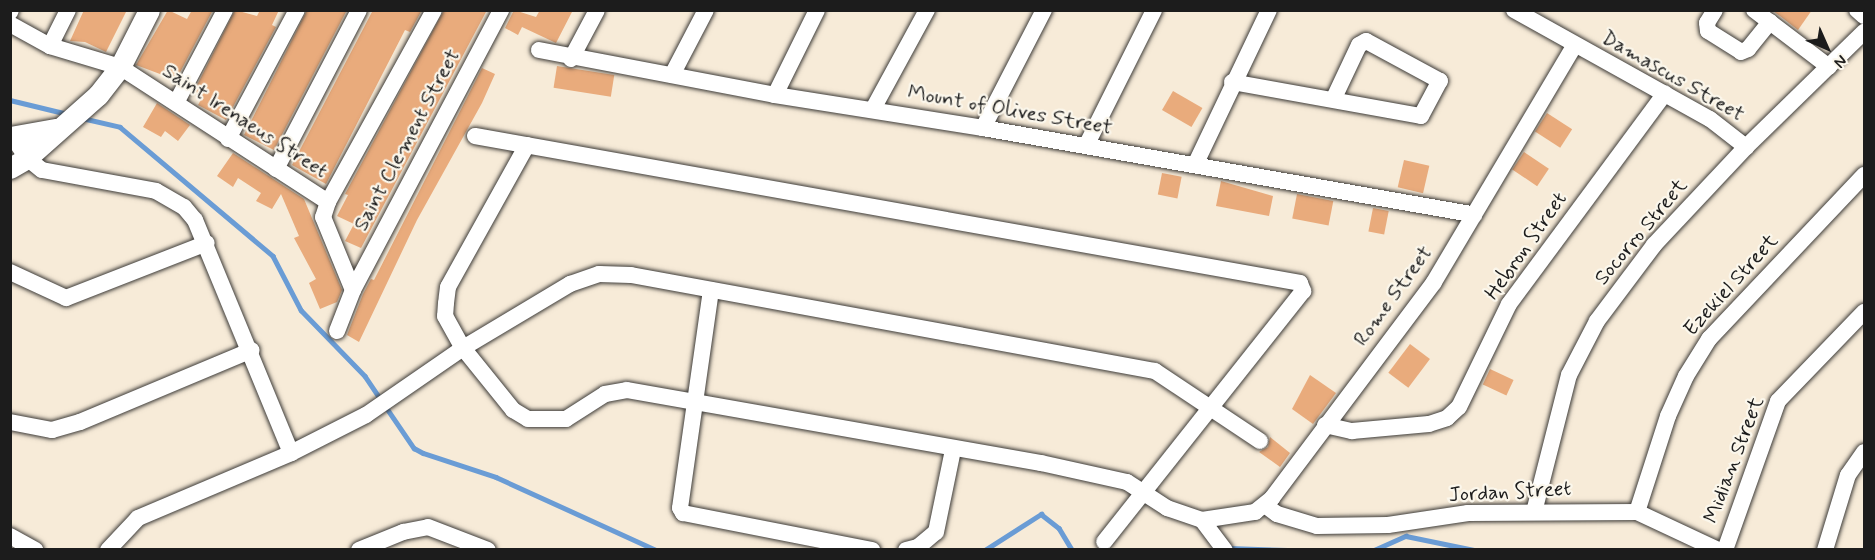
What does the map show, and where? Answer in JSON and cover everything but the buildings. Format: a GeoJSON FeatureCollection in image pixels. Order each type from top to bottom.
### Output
{"type":"FeatureCollection","features":[{"type":"Feature","properties":{"kind":"main road"},"geometry":{"type":"LineString","coordinates":[[19,163],[98,95],[117,72],[149,10]]}},
{"type":"Feature","properties":{"kind":"main road"},"geometry":{"type":"LineString","coordinates":[[11,137],[56,129]]}},
{"type":"Feature","properties":{"kind":"street"},"geometry":{"type":"LineString","coordinates":[[50,46],[68,10]]}},
{"type":"Feature","properties":{"kind":"street"},"geometry":{"type":"LineString","coordinates":[[176,103],[225,10]]}},
{"type":"Feature","properties":{"kind":"street"},"geometry":{"type":"LineString","coordinates":[[228,139],[297,10]]}},
{"type":"Feature","properties":{"kind":"street"},"geometry":{"type":"LineString","coordinates":[[276,169],[359,10]]}},
{"type":"Feature","properties":{"kind":"street"},"geometry":{"type":"LineString","coordinates":[[327,202],[434,10]]}},
{"type":"Feature","properties":{"kind":"street","name":"Saint Clement Street"},"geometry":{"type":"LineString","coordinates":[[353,290],[501,10]]}},
{"type":"Feature","properties":{"kind":"street"},"geometry":{"type":"LineString","coordinates":[[571,59],[597,10]]}},
{"type":"Feature","properties":{"kind":"street"},"geometry":{"type":"LineString","coordinates":[[672,75],[706,10]]}},
{"type":"Feature","properties":{"kind":"street"},"geometry":{"type":"LineString","coordinates":[[776,95],[817,10]]}},
{"type":"Feature","properties":{"kind":"street"},"geometry":{"type":"LineString","coordinates":[[873,109],[927,10]]}},
{"type":"Feature","properties":{"kind":"street"},"geometry":{"type":"LineString","coordinates":[[983,128],[1044,10]]}},
{"type":"Feature","properties":{"kind":"street"},"geometry":{"type":"LineString","coordinates":[[1086,146],[1154,10]]}},
{"type":"Feature","properties":{"kind":"street"},"geometry":{"type":"LineString","coordinates":[[1195,165],[1232,81],[1269,10]]}},
{"type":"Feature","properties":{"kind":"street","name":"Damascus Street"},"geometry":{"type":"LineString","coordinates":[[1514,10],[1665,93],[1727,130],[1746,147]]}},
{"type":"Feature","properties":{"kind":"street"},"geometry":{"type":"LineString","coordinates":[[1715,10],[1707,23],[1708,31],[1741,52],[1748,49],[1770,22]]}},
{"type":"Feature","properties":{"kind":"street"},"geometry":{"type":"LineString","coordinates":[[1754,10],[1829,67]]}},
{"type":"Feature","properties":{"kind":"street"},"geometry":{"type":"LineString","coordinates":[[1857,10],[1864,16]]}},
{"type":"Feature","properties":{"kind":"street","name":"Saint Irenaeus Street"},"geometry":{"type":"LineString","coordinates":[[10,24],[50,46],[117,72],[176,103],[327,202],[323,217],[353,290]]}},
{"type":"Feature","properties":{"kind":"street","name":"Socorro Street"},"geometry":{"type":"LineString","coordinates":[[1534,512],[1569,375],[1582,346],[1654,245],[1746,147],[1864,32]]}},
{"type":"Feature","properties":{"kind":"street"},"geometry":{"type":"LineString","coordinates":[[1232,81],[1334,98],[1421,117],[1440,81],[1366,41],[1359,45],[1334,98]]}},
{"type":"Feature","properties":{"kind":"street","name":"Rome Street"},"geometry":{"type":"LineString","coordinates":[[1265,505],[1434,282],[1575,45]]}},
{"type":"Feature","properties":{"kind":"street","name":"Mount of Olives Street"},"geometry":{"type":"LineString","coordinates":[[539,50],[571,59],[983,128],[1474,215]]}},
{"type":"Feature","properties":{"kind":"street","name":"Hebron Street"},"geometry":{"type":"LineString","coordinates":[[1324,425],[1352,431],[1429,424],[1447,418],[1459,407],[1509,304],[1665,93]]}},
{"type":"Feature","properties":{"kind":"street"},"geometry":{"type":"LineString","coordinates":[[476,136],[1300,284],[1303,291],[1141,491],[1104,542]]}},
{"type":"Feature","properties":{"kind":"street"},"geometry":{"type":"LineString","coordinates":[[11,137],[19,163],[69,178],[156,191],[184,207],[207,243],[252,350],[291,453]]}},
{"type":"Feature","properties":{"kind":"street"},"geometry":{"type":"LineString","coordinates":[[526,145],[448,287],[446,316],[463,348],[513,410],[528,419],[566,419],[605,394],[627,390],[1117,479],[1167,508],[1202,520],[1237,517],[1265,505]]}},
{"type":"Feature","properties":{"kind":"street","name":"Ezekiel Street"},"geometry":{"type":"LineString","coordinates":[[1637,512],[1668,416],[1686,376],[1709,339],[1864,175]]}},
{"type":"Feature","properties":{"kind":"street"},"geometry":{"type":"LineString","coordinates":[[10,272],[66,298],[207,243]]}},
{"type":"Feature","properties":{"kind":"street"},"geometry":{"type":"LineString","coordinates":[[108,549],[138,518],[291,453],[366,415],[463,348],[570,284],[599,274],[631,275],[1155,371],[1210,405],[1260,441]]}},
{"type":"Feature","properties":{"kind":"street"},"geometry":{"type":"LineString","coordinates":[[337,331],[353,290]]}},
{"type":"Feature","properties":{"kind":"street"},"geometry":{"type":"LineString","coordinates":[[711,290],[680,508],[683,513],[872,549]]}},
{"type":"Feature","properties":{"kind":"street","name":"Midian Street"},"geometry":{"type":"LineString","coordinates":[[1725,549],[1778,401],[1864,312]]}},
{"type":"Feature","properties":{"kind":"street"},"geometry":{"type":"LineString","coordinates":[[10,422],[52,430],[80,422],[252,350]]}},
{"type":"Feature","properties":{"kind":"street"},"geometry":{"type":"LineString","coordinates":[[906,549],[918,547],[936,532],[953,450]]}},
{"type":"Feature","properties":{"kind":"street"},"geometry":{"type":"LineString","coordinates":[[1825,549],[1848,475],[1864,452]]}},
{"type":"Feature","properties":{"kind":"street","name":"Jordan Street"},"geometry":{"type":"LineString","coordinates":[[1265,505],[1277,514],[1317,526],[1388,525],[1468,513],[1637,512],[1718,549]]}},
{"type":"Feature","properties":{"kind":"street"},"geometry":{"type":"LineString","coordinates":[[1202,520],[1225,549]]}},
{"type":"Feature","properties":{"kind":"street"},"geometry":{"type":"LineString","coordinates":[[359,549],[403,532],[428,527],[488,549]]}},
{"type":"Feature","properties":{"kind":"street"},"geometry":{"type":"LineString","coordinates":[[10,536],[35,549]]}},
{"type":"Feature","properties":{"kind":"waterway"},"geometry":{"type":"LineString","coordinates":[[10,100],[68,114]]}},
{"type":"Feature","properties":{"kind":"waterway"},"geometry":{"type":"LineString","coordinates":[[82,118],[120,127],[273,256],[301,310],[365,376],[381,400]]}},
{"type":"Feature","properties":{"kind":"waterway"},"geometry":{"type":"LineString","coordinates":[[386,407],[414,448],[423,453],[496,477],[656,550]]}},
{"type":"Feature","properties":{"kind":"waterway"},"geometry":{"type":"LineString","coordinates":[[985,550],[1041,514],[1059,528],[1072,550]]}},
{"type":"Feature","properties":{"kind":"waterway"},"geometry":{"type":"LineString","coordinates":[[1374,550],[1406,536],[1474,550]]}},
{"type":"Feature","properties":{"kind":"waterway"},"geometry":{"type":"LineString","coordinates":[[1229,548],[1287,550]]}}]}
